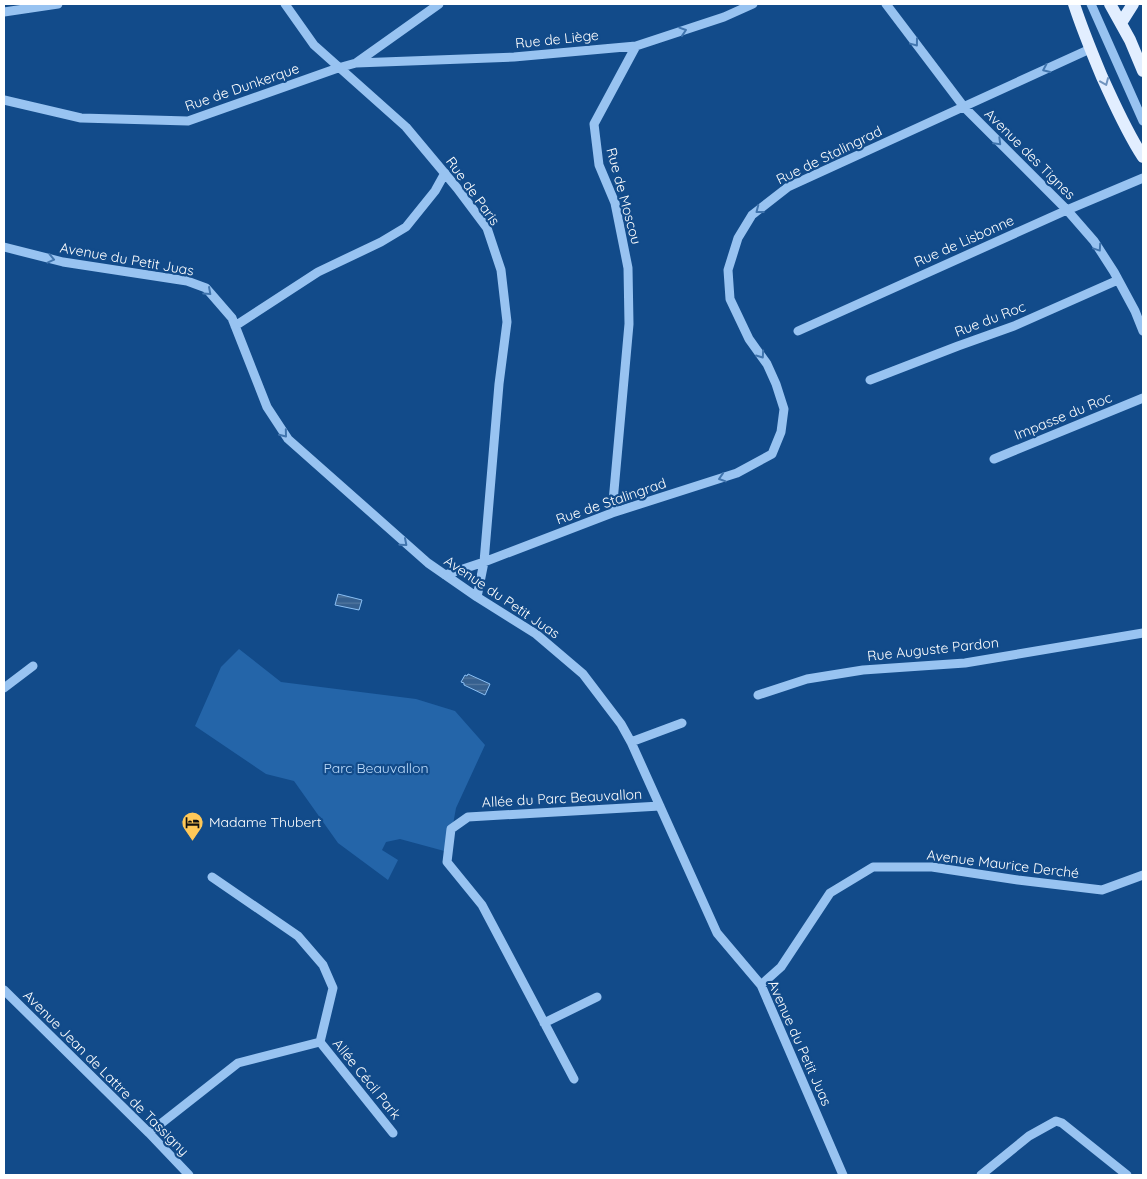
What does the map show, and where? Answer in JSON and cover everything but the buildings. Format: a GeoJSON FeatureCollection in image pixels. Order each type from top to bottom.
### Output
{"type":"FeatureCollection","features":[{"type":"Feature","properties":{"kind":"main road"},"geometry":{"type":"LineString","coordinates":[[1074,4],[1090,49],[1125,128],[1143,157]]}},
{"type":"Feature","properties":{"kind":"main road"},"geometry":{"type":"LineString","coordinates":[[1110,4],[1143,71]]}},
{"type":"Feature","properties":{"kind":"main road"},"geometry":{"type":"LineString","coordinates":[[1121,23],[1134,4]]}},
{"type":"Feature","properties":{"kind":"street"},"geometry":{"type":"LineString","coordinates":[[4,12],[58,4]]}},
{"type":"Feature","properties":{"kind":"street","name":"Rue de Paris"},"geometry":{"type":"LineString","coordinates":[[285,4],[314,46],[406,127],[445,173],[487,228],[501,270],[507,322],[499,384],[484,562]]}},
{"type":"Feature","properties":{"kind":"street","name":"Rue de Dunkerque"},"geometry":{"type":"LineString","coordinates":[[4,100],[81,118],[188,121],[356,63],[439,4]]}},
{"type":"Feature","properties":{"kind":"street","name":"Rue de Liège"},"geometry":{"type":"LineString","coordinates":[[356,63],[514,57],[636,46],[724,17],[753,4]]}},
{"type":"Feature","properties":{"kind":"street","name":"Avenue des Tignes"},"geometry":{"type":"LineString","coordinates":[[886,4],[964,107],[1067,210],[1094,241],[1118,280],[1139,309],[1143,331]]}},
{"type":"Feature","properties":{"kind":"street"},"geometry":{"type":"LineString","coordinates":[[1091,4],[1143,121]]}},
{"type":"Feature","properties":{"kind":"street","name":"Rue de Moscou"},"geometry":{"type":"LineString","coordinates":[[612,513],[629,324],[628,268],[614,203],[599,165],[594,124],[636,46]]}},
{"type":"Feature","properties":{"kind":"street","name":"Rue de Stalingrad"},"geometry":{"type":"LineString","coordinates":[[484,562],[612,513],[737,473],[772,454],[781,432],[784,409],[767,364],[749,339],[730,299],[728,270],[738,238],[752,215],[788,187],[1090,49]]}},
{"type":"Feature","properties":{"kind":"street"},"geometry":{"type":"LineString","coordinates":[[235,326],[318,272],[381,242],[406,227],[435,191],[445,173]]}},
{"type":"Feature","properties":{"kind":"street","name":"Rue de Lisbonne"},"geometry":{"type":"LineString","coordinates":[[798,331],[1067,210],[1143,178]]}},
{"type":"Feature","properties":{"kind":"street","name":"Avenue du Petit Juas"},"geometry":{"type":"LineString","coordinates":[[4,247],[63,262],[187,281],[206,288],[232,318],[267,407],[288,439],[428,563],[536,634],[583,674],[621,724],[631,742],[717,933],[761,985],[843,1175]]}},
{"type":"Feature","properties":{"kind":"street","name":"Rue du Roc"},"geometry":{"type":"LineString","coordinates":[[870,380],[1014,326],[1118,280]]}},
{"type":"Feature","properties":{"kind":"street","name":"Impasse du Roc"},"geometry":{"type":"LineString","coordinates":[[994,459],[1143,398]]}},
{"type":"Feature","properties":{"kind":"street"},"geometry":{"type":"LineString","coordinates":[[446,575],[484,562]]}},
{"type":"Feature","properties":{"kind":"street"},"geometry":{"type":"LineString","coordinates":[[477,597],[484,562]]}},
{"type":"Feature","properties":{"kind":"street","name":"Rue Auguste Pardon"},"geometry":{"type":"LineString","coordinates":[[758,695],[817,677],[863,670],[965,663],[1143,633]]}},
{"type":"Feature","properties":{"kind":"street"},"geometry":{"type":"LineString","coordinates":[[4,688],[33,666]]}},
{"type":"Feature","properties":{"kind":"street"},"geometry":{"type":"LineString","coordinates":[[631,742],[682,723]]}},
{"type":"Feature","properties":{"kind":"street","name":"Allée du Parc Beauvallon"},"geometry":{"type":"LineString","coordinates":[[574,1079],[482,905],[447,862],[451,830],[468,817],[660,806]]}},
{"type":"Feature","properties":{"kind":"street","name":"Avenue Maurice Derché"},"geometry":{"type":"LineString","coordinates":[[761,985],[781,967],[830,893],[873,867],[932,867],[1102,890],[1143,874]]}},
{"type":"Feature","properties":{"kind":"street","name":"Allée Cécil Park"},"geometry":{"type":"LineString","coordinates":[[212,877],[298,936],[323,965],[333,988],[320,1042]]}},
{"type":"Feature","properties":{"kind":"street","name":"Avenue Jean de Lattre de Tassigny"},"geometry":{"type":"LineString","coordinates":[[4,990],[189,1175]]}},
{"type":"Feature","properties":{"kind":"street"},"geometry":{"type":"LineString","coordinates":[[544,1023],[597,997]]}},
{"type":"Feature","properties":{"kind":"street","name":"Allée Cécil Park"},"geometry":{"type":"LineString","coordinates":[[320,1042],[393,1132]]}},
{"type":"Feature","properties":{"kind":"street","name":"Allée Cécil Park"},"geometry":{"type":"LineString","coordinates":[[149,1134],[238,1063],[320,1042]]}},
{"type":"Feature","properties":{"kind":"street"},"geometry":{"type":"LineString","coordinates":[[981,1175],[1029,1136],[1056,1122],[1062,1123],[1127,1175]]}},
{"type":"Feature","properties":{"kind":"green space","name":"Parc Beauvallon"},"geometry":{"type":"Polygon","coordinates":[[[239,649],[281,682],[416,699],[455,711],[485,745],[456,808],[448,852],[400,839],[386,842],[382,850],[398,860],[388,880],[338,843],[294,781],[266,774],[195,726],[221,667],[239,649]]]}},
{"type":"Feature","properties":{"kind":"shaded area"},"geometry":{"type":"Polygon","coordinates":[[[338,594],[362,600],[359,610],[335,605],[338,594]]]}},
{"type":"Feature","properties":{"kind":"shaded area"},"geometry":{"type":"Polygon","coordinates":[[[468,674],[490,684],[485,695],[461,682],[465,675],[467,676],[468,674]]]}},
{"type":"Feature","properties":{"kind":"place","name":"Madame Thubert"},"geometry":{"type":"Point","coordinates":[193,841]}}]}
